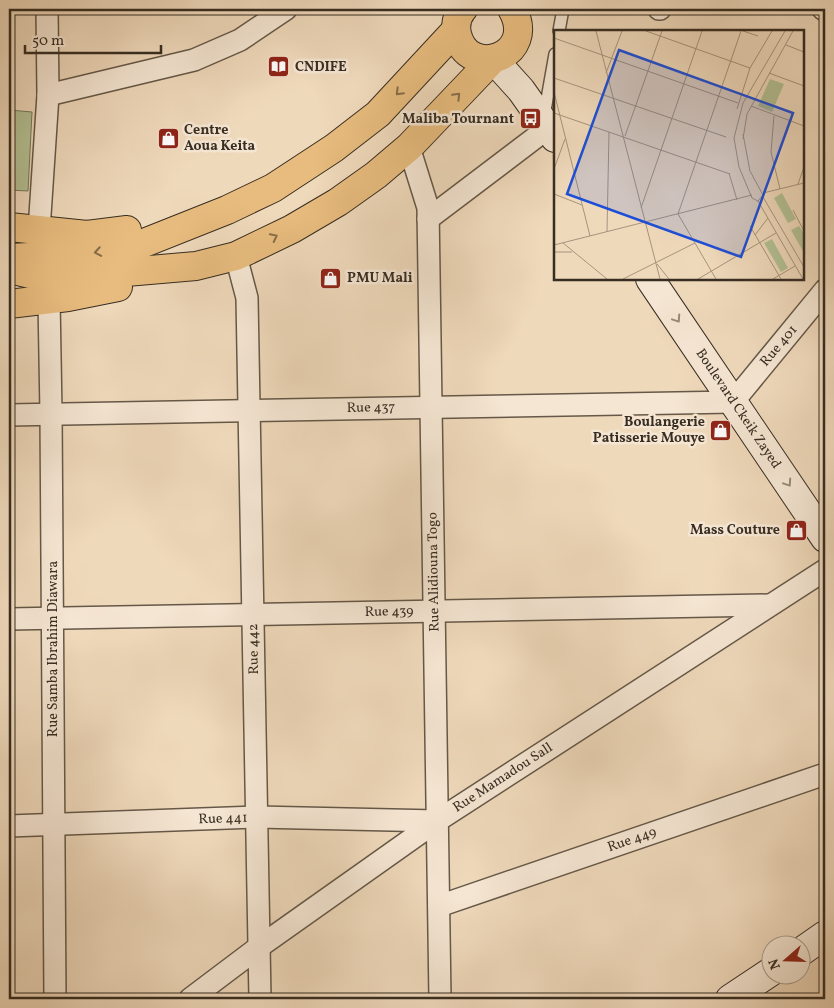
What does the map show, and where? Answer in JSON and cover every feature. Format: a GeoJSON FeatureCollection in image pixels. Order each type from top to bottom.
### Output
{"type":"FeatureCollection","features":[{"type":"Feature","properties":{"kind":"highway"},"geometry":{"type":"LineString","coordinates":[[9,304],[48,300],[143,282],[236,256],[292,229],[338,202],[376,175],[409,147],[493,60],[509,51],[515,44],[518,35],[517,11]]}},
{"type":"Feature","properties":{"kind":"highway"},"geometry":{"type":"LineString","coordinates":[[459,20],[458,40],[464,49],[472,56],[493,60]]}},
{"type":"Feature","properties":{"kind":"highway"},"geometry":{"type":"LineString","coordinates":[[9,258],[92,254],[144,243],[227,210],[273,188],[334,148],[378,114],[410,81],[459,20]]}},
{"type":"Feature","properties":{"kind":"highway"},"geometry":{"type":"LineString","coordinates":[[9,227],[87,235],[140,228],[227,210]]}},
{"type":"Feature","properties":{"kind":"highway"},"geometry":{"type":"LineString","coordinates":[[9,269],[38,276],[91,275],[196,266]]}},
{"type":"Feature","properties":{"kind":"main road"},"geometry":{"type":"LineString","coordinates":[[493,60],[522,90],[549,129]]}},
{"type":"Feature","properties":{"kind":"main road","name":"Boulevard Ckeik Zayed"},"geometry":{"type":"LineString","coordinates":[[651,280],[825,538]]}},
{"type":"Feature","properties":{"kind":"main road"},"geometry":{"type":"LineString","coordinates":[[812,944],[825,935]]}},
{"type":"Feature","properties":{"kind":"main road"},"geometry":{"type":"LineString","coordinates":[[730,999],[762,978]]}},
{"type":"Feature","properties":{"kind":"street"},"geometry":{"type":"LineString","coordinates":[[39,230],[48,95],[47,9]]}},
{"type":"Feature","properties":{"kind":"street"},"geometry":{"type":"LineString","coordinates":[[48,95],[194,60],[240,40],[286,9]]}},
{"type":"Feature","properties":{"kind":"street"},"geometry":{"type":"LineString","coordinates":[[428,213],[549,129]]}},
{"type":"Feature","properties":{"kind":"street","name":"Rue Alidiouna Togo"},"geometry":{"type":"LineString","coordinates":[[409,147],[428,213],[440,999]]}},
{"type":"Feature","properties":{"kind":"street","name":"Rue 442"},"geometry":{"type":"LineString","coordinates":[[236,256],[248,298],[260,999]]}},
{"type":"Feature","properties":{"kind":"street","name":"Rue 401"},"geometry":{"type":"LineString","coordinates":[[733,402],[825,290]]}},
{"type":"Feature","properties":{"kind":"street","name":"Rue Samba Ibrahim Diawara"},"geometry":{"type":"LineString","coordinates":[[48,300],[51,414],[55,999]]}},
{"type":"Feature","properties":{"kind":"street","name":"Rue 437"},"geometry":{"type":"LineString","coordinates":[[9,415],[733,402]]}},
{"type":"Feature","properties":{"kind":"street","name":"Rue Mamadou Sall"},"geometry":{"type":"LineString","coordinates":[[190,999],[259,947],[437,821],[825,570]]}},
{"type":"Feature","properties":{"kind":"street","name":"Rue 439"},"geometry":{"type":"LineString","coordinates":[[9,619],[769,606]]}},
{"type":"Feature","properties":{"kind":"street","name":"Rue 449"},"geometry":{"type":"LineString","coordinates":[[439,906],[825,774]]}},
{"type":"Feature","properties":{"kind":"street","name":"Rue 441"},"geometry":{"type":"LineString","coordinates":[[9,826],[54,826],[257,817],[437,821]]}},
{"type":"Feature","properties":{"kind":"lane"},"geometry":{"type":"LineString","coordinates":[[559,30],[563,9]]}},
{"type":"Feature","properties":{"kind":"lane"},"geometry":{"type":"LineString","coordinates":[[549,129],[554,66]]}},
{"type":"Feature","properties":{"kind":"green space"},"geometry":{"type":"Polygon","coordinates":[[[9,110],[32,112],[28,191],[9,190],[9,110]]]}},
{"type":"Feature","properties":{"kind":"place","name":"CNDIFE"},"geometry":{"type":"Point","coordinates":[279,67]}},
{"type":"Feature","properties":{"kind":"place","name":"Maliba Tournant"},"geometry":{"type":"Point","coordinates":[530,119]}},
{"type":"Feature","properties":{"kind":"place","name":"Centre Aoua Keita"},"geometry":{"type":"Point","coordinates":[168,138]}},
{"type":"Feature","properties":{"kind":"place","name":"PMU Mali"},"geometry":{"type":"Point","coordinates":[331,278]}},
{"type":"Feature","properties":{"kind":"place","name":"Boulangerie Patisserie Mouye"},"geometry":{"type":"Point","coordinates":[721,430]}},
{"type":"Feature","properties":{"kind":"place","name":"Mass Couture"},"geometry":{"type":"Point","coordinates":[796,530]}}]}
